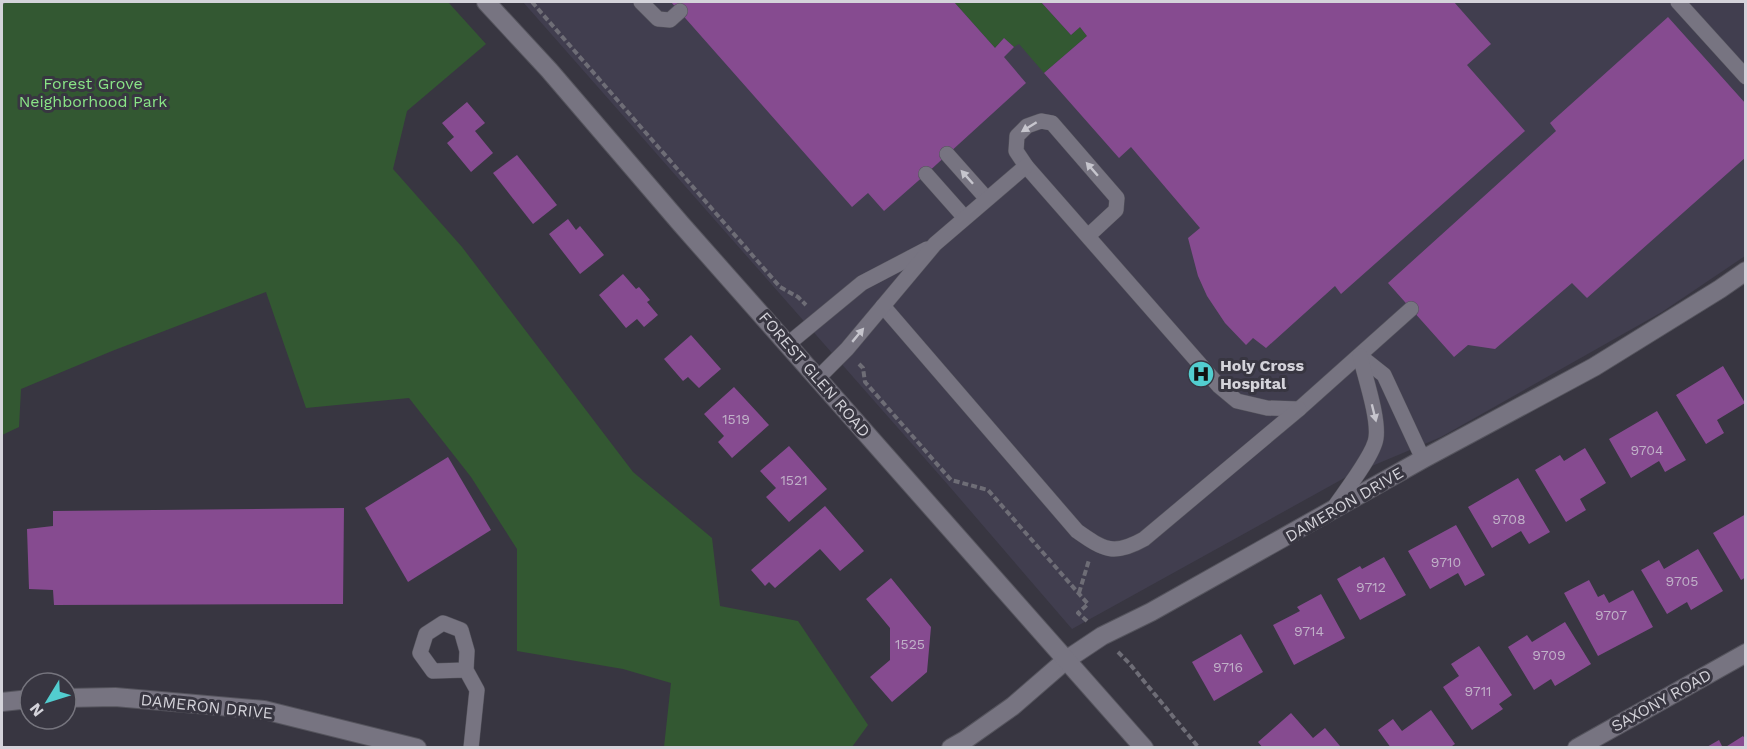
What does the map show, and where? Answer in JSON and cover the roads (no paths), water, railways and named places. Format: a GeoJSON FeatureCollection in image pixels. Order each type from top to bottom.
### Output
{"type":"FeatureCollection","features":[{"type":"Feature","properties":{"kind":"street","name":"FOREST GLEN ROAD"},"geometry":{"type":"LineString","coordinates":[[486,2],[549,70],[1144,747]]}},
{"type":"Feature","properties":{"kind":"street","name":"DAMERON DRIVE"},"geometry":{"type":"LineString","coordinates":[[951,747],[965,740],[1013,706],[1066,660],[1102,636],[1150,612],[1423,459],[1594,367],[1746,271]]}},
{"type":"Feature","properties":{"kind":"street","name":"SAXONY ROAD"},"geometry":{"type":"LineString","coordinates":[[1577,747],[1746,653]]}},
{"type":"Feature","properties":{"kind":"street","name":"DAMERON DRIVE"},"geometry":{"type":"LineString","coordinates":[[78,698],[115,697],[264,710],[417,747]]}},
{"type":"Feature","properties":{"kind":"street"},"geometry":{"type":"LineString","coordinates":[[2,702],[18,700]]}},
{"type":"Feature","properties":{"kind":"lane"},"geometry":{"type":"LineString","coordinates":[[641,2],[658,19],[670,20],[680,12]]}},
{"type":"Feature","properties":{"kind":"lane"},"geometry":{"type":"LineString","coordinates":[[1678,2],[1746,77]]}},
{"type":"Feature","properties":{"kind":"lane"},"geometry":{"type":"LineString","coordinates":[[1088,236],[1116,210],[1118,198],[1052,123],[1041,121],[1027,126],[1017,136],[1016,151],[1026,166],[1219,386],[1237,401],[1267,408],[1299,409]]}},
{"type":"Feature","properties":{"kind":"lane"},"geometry":{"type":"LineString","coordinates":[[947,154],[987,199]]}},
{"type":"Feature","properties":{"kind":"lane"},"geometry":{"type":"LineString","coordinates":[[818,378],[847,349],[935,244],[1026,166]]}},
{"type":"Feature","properties":{"kind":"lane"},"geometry":{"type":"LineString","coordinates":[[926,174],[965,218]]}},
{"type":"Feature","properties":{"kind":"lane"},"geometry":{"type":"LineString","coordinates":[[788,344],[862,283],[935,244]]}},
{"type":"Feature","properties":{"kind":"lane"},"geometry":{"type":"LineString","coordinates":[[883,306],[1077,531],[1094,543],[1111,550],[1128,548],[1144,538],[1299,409],[1411,309]]}},
{"type":"Feature","properties":{"kind":"lane"},"geometry":{"type":"LineString","coordinates":[[1360,356],[1384,375],[1423,459]]}},
{"type":"Feature","properties":{"kind":"lane"},"geometry":{"type":"LineString","coordinates":[[1331,512],[1362,468],[1376,440],[1376,419],[1360,356]]}},
{"type":"Feature","properties":{"kind":"lane"},"geometry":{"type":"LineString","coordinates":[[466,670],[477,690],[471,747]]}},
{"type":"Feature","properties":{"kind":"place","name":"Holy Cross Hospital"},"geometry":{"type":"Point","coordinates":[1201,374]}},
{"type":"Feature","properties":{"kind":"park label","name":"Forest Grove Neighborhood Park"},"geometry":{"type":"Point","coordinates":[93,92]}}]}
